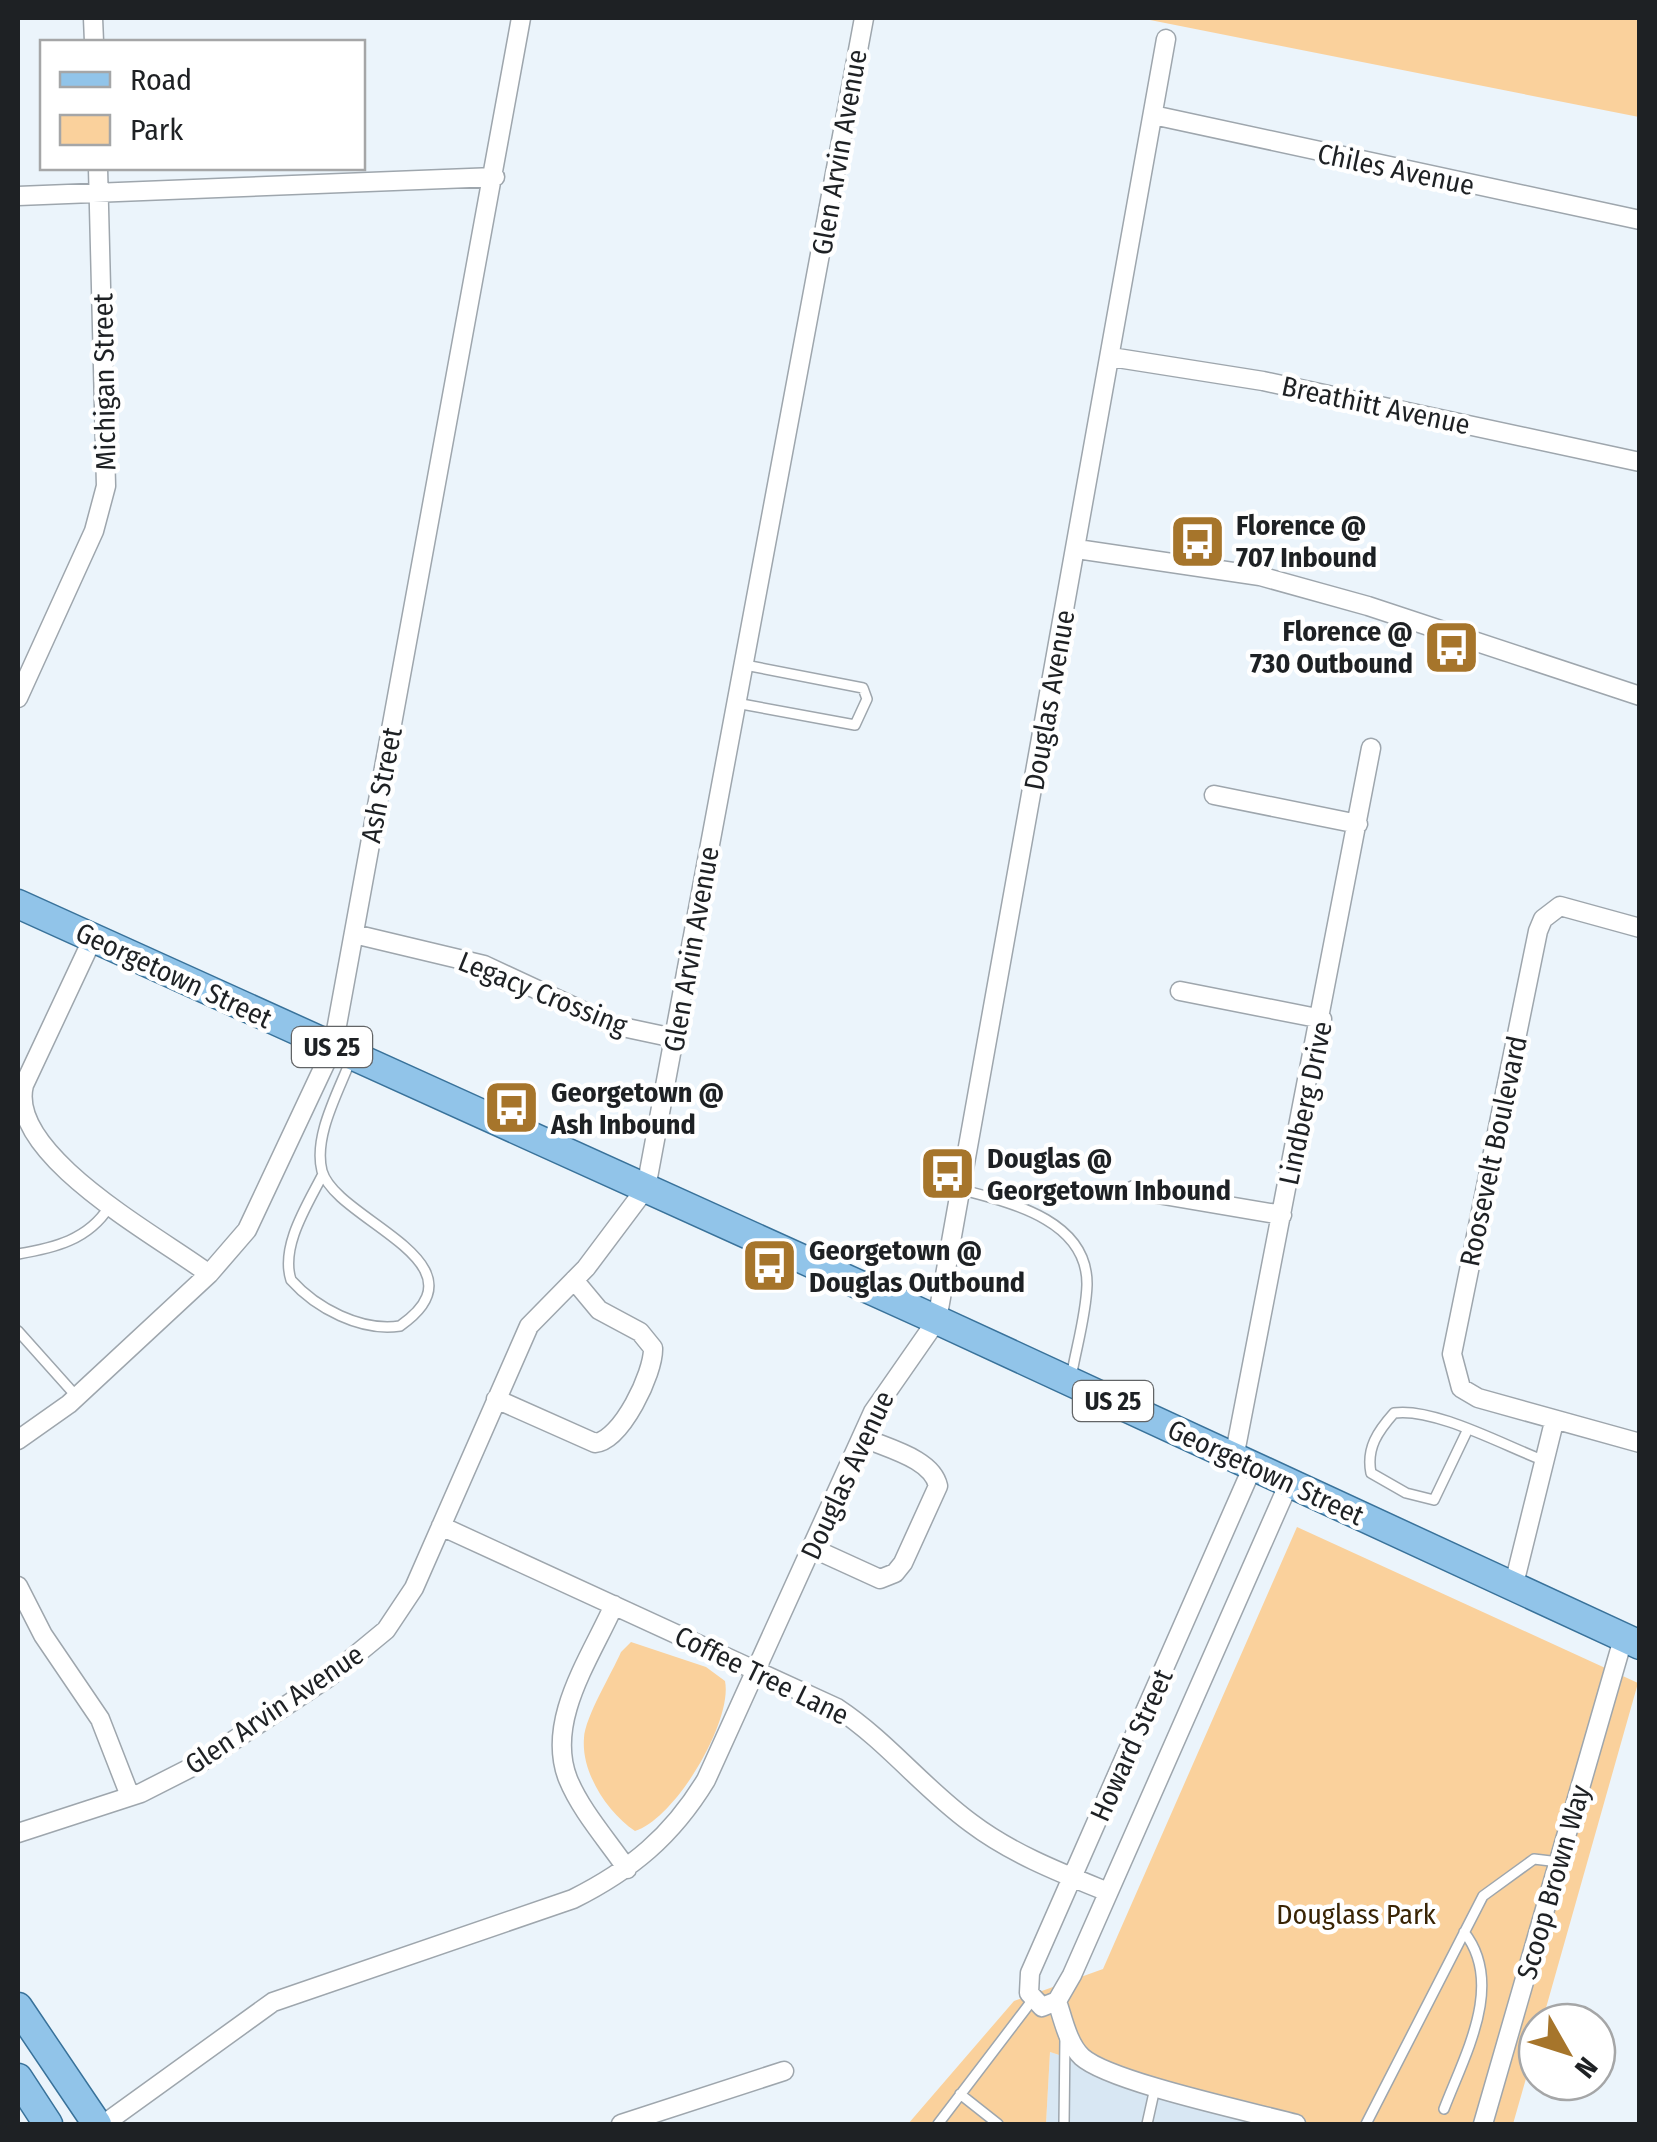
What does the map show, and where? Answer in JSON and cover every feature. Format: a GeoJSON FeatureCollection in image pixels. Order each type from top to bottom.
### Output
{"type":"FeatureCollection","features":[{"type":"Feature","properties":{"kind":"main road","name":"Georgetown Street"},"geometry":{"type":"LineString","coordinates":[[18,904],[937,1320],[1631,1642]]}},
{"type":"Feature","properties":{"kind":"main road"},"geometry":{"type":"LineString","coordinates":[[18,2008],[100,2124]]}},
{"type":"Feature","properties":{"kind":"main road"},"geometry":{"type":"LineString","coordinates":[[18,2078],[48,2124]]}},
{"type":"Feature","properties":{"kind":"street","name":"Ash Street"},"geometry":{"type":"LineString","coordinates":[[18,1440],[77,1397],[209,1274],[247,1230],[342,1052],[354,934],[522,18]]}},
{"type":"Feature","properties":{"kind":"street","name":"Glen Arvin Avenue"},"geometry":{"type":"LineString","coordinates":[[18,1834],[130,1796],[198,1764],[366,1649],[408,1598],[529,1326],[574,1280],[646,1188],[864,18]]}},
{"type":"Feature","properties":{"kind":"street","name":"Douglas Avenue"},"geometry":{"type":"LineString","coordinates":[[100,2124],[273,2002],[573,1900],[627,1869],[672,1829],[689,1807],[862,1437],[889,1384],[937,1320],[1166,39]]}},
{"type":"Feature","properties":{"kind":"street","name":"Chiles Avenue"},"geometry":{"type":"LineString","coordinates":[[1152,115],[1640,220]]}},
{"type":"Feature","properties":{"kind":"street","name":"Michigan Street"},"geometry":{"type":"LineString","coordinates":[[18,698],[103,506],[107,455],[98,170]]}},
{"type":"Feature","properties":{"kind":"street"},"geometry":{"type":"LineString","coordinates":[[18,196],[495,176]]}},
{"type":"Feature","properties":{"kind":"street","name":"Breathitt Avenue"},"geometry":{"type":"LineString","coordinates":[[1111,357],[1264,381],[1640,462]]}},
{"type":"Feature","properties":{"kind":"street"},"geometry":{"type":"LineString","coordinates":[[1077,549],[1260,576],[1368,606],[1640,696]]}},
{"type":"Feature","properties":{"kind":"street","name":"Lindberg Drive"},"geometry":{"type":"LineString","coordinates":[[1244,1462],[1282,1215],[1372,748]]}},
{"type":"Feature","properties":{"kind":"street"},"geometry":{"type":"LineString","coordinates":[[1214,795],[1358,824]]}},
{"type":"Feature","properties":{"kind":"street","name":"Roosevelt Boulevard"},"geometry":{"type":"LineString","coordinates":[[1640,928],[1574,907],[1560,906],[1543,920],[1455,1339],[1454,1374],[1461,1388],[1554,1422],[1640,1443]]}},
{"type":"Feature","properties":{"kind":"street","name":"Legacy Crossing"},"geometry":{"type":"LineString","coordinates":[[354,934],[484,965],[613,1025],[674,1038]]}},
{"type":"Feature","properties":{"kind":"street"},"geometry":{"type":"LineString","coordinates":[[93,938],[24,1085],[19,1110],[61,1166],[209,1274]]}},
{"type":"Feature","properties":{"kind":"street"},"geometry":{"type":"LineString","coordinates":[[1180,992],[1322,1019]]}},
{"type":"Feature","properties":{"kind":"street"},"geometry":{"type":"LineString","coordinates":[[1134,1190],[1282,1215]]}},
{"type":"Feature","properties":{"kind":"street"},"geometry":{"type":"LineString","coordinates":[[496,1399],[596,1443],[615,1437],[621,1429],[654,1348],[640,1332],[599,1310],[574,1280]]}},
{"type":"Feature","properties":{"kind":"street"},"geometry":{"type":"LineString","coordinates":[[1513,1588],[1554,1422]]}},
{"type":"Feature","properties":{"kind":"street"},"geometry":{"type":"LineString","coordinates":[[812,1548],[880,1579],[888,1578],[903,1563],[938,1486],[936,1478],[922,1464],[862,1437]]}},
{"type":"Feature","properties":{"kind":"street","name":"Howard Street"},"geometry":{"type":"LineString","coordinates":[[1034,1998],[1029,1993],[1030,1973],[1244,1462]]}},
{"type":"Feature","properties":{"kind":"street","name":"Howard Street"},"geometry":{"type":"LineString","coordinates":[[1057,2001],[1289,1483]]}},
{"type":"Feature","properties":{"kind":"street","name":"Coffee Tree Lane"},"geometry":{"type":"LineString","coordinates":[[441,1526],[837,1708],[885,1743],[968,1822],[1108,1892]]}},
{"type":"Feature","properties":{"kind":"street"},"geometry":{"type":"LineString","coordinates":[[18,1586],[43,1636],[100,1719],[130,1796]]}},
{"type":"Feature","properties":{"kind":"street"},"geometry":{"type":"LineString","coordinates":[[614,1605],[564,1715],[560,1735],[562,1760],[574,1790],[627,1869]]}},
{"type":"Feature","properties":{"kind":"street","name":"Scoop Brown Way"},"geometry":{"type":"LineString","coordinates":[[1483,2124],[1559,1862],[1631,1642]]}},
{"type":"Feature","properties":{"kind":"street"},"geometry":{"type":"LineString","coordinates":[[1034,1998],[1042,2007],[1057,2001],[1066,2030],[1082,2056],[1156,2085],[1296,2124]]}},
{"type":"Feature","properties":{"kind":"street"},"geometry":{"type":"LineString","coordinates":[[621,2124],[784,2070]]}},
{"type":"Feature","properties":{"kind":"lane"},"geometry":{"type":"LineString","coordinates":[[736,702],[856,724],[867,699],[863,688],[841,680],[744,665]]}},
{"type":"Feature","properties":{"kind":"lane"},"geometry":{"type":"LineString","coordinates":[[322,1174],[340,1199],[402,1239],[422,1266],[426,1292],[419,1308],[400,1326],[366,1324],[320,1306],[292,1280],[289,1258],[294,1236],[322,1174],[325,1131],[342,1052]]}},
{"type":"Feature","properties":{"kind":"lane"},"geometry":{"type":"LineString","coordinates":[[959,1189],[1028,1207],[1051,1222],[1080,1255],[1087,1282],[1070,1381]]}},
{"type":"Feature","properties":{"kind":"lane"},"geometry":{"type":"LineString","coordinates":[[18,1254],[50,1249],[78,1237],[110,1204]]}},
{"type":"Feature","properties":{"kind":"lane"},"geometry":{"type":"LineString","coordinates":[[18,1330],[77,1397]]}},
{"type":"Feature","properties":{"kind":"lane"},"geometry":{"type":"LineString","coordinates":[[1467,1431],[1434,1500],[1406,1493],[1371,1473],[1368,1457],[1380,1429],[1394,1413],[1412,1410],[1467,1431],[1544,1461]]}},
{"type":"Feature","properties":{"kind":"lane"},"geometry":{"type":"LineString","coordinates":[[1366,2124],[1483,1896],[1534,1859],[1559,1862]]}},
{"type":"Feature","properties":{"kind":"lane"},"geometry":{"type":"LineString","coordinates":[[1444,2110],[1480,2015],[1481,1953],[1464,1932]]}},
{"type":"Feature","properties":{"kind":"lane"},"geometry":{"type":"LineString","coordinates":[[938,2124],[1034,1998]]}},
{"type":"Feature","properties":{"kind":"lane"},"geometry":{"type":"LineString","coordinates":[[1064,2124],[1062,2057],[1066,2030]]}},
{"type":"Feature","properties":{"kind":"lane"},"geometry":{"type":"LineString","coordinates":[[1147,2124],[1156,2085]]}},
{"type":"Feature","properties":{"kind":"lane"},"geometry":{"type":"LineString","coordinates":[[960,2094],[998,2124]]}},
{"type":"Feature","properties":{"kind":"shaded area"},"geometry":{"type":"Polygon","coordinates":[[[1050,2052],[1271,2124],[1046,2124],[1050,2052]]]}},
{"type":"Feature","properties":{"kind":"green space"},"geometry":{"type":"Polygon","coordinates":[[[1140,18],[1639,18],[1639,117],[1140,18]]]}},
{"type":"Feature","properties":{"kind":"green space","name":"Douglass Park"},"geometry":{"type":"Polygon","coordinates":[[[1297,1527],[1638,1683],[1548,2002],[1517,2002],[1519,2102],[1513,2124],[1271,2124],[1050,2052],[1046,2124],[908,2124],[1014,2001],[1103,1969],[1297,1527]]]}},
{"type":"Feature","properties":{"kind":"green space"},"geometry":{"type":"Polygon","coordinates":[[[631,1642],[706,1667],[725,1681],[720,1719],[698,1766],[667,1808],[635,1831],[615,1814],[598,1791],[584,1751],[594,1707],[621,1652],[631,1642]]]}},
{"type":"Feature","properties":{"kind":"place","name":"Florence @ 707 Inbound"},"geometry":{"type":"Point","coordinates":[1197,541]}},
{"type":"Feature","properties":{"kind":"place","name":"Florence @ 730 Outbound"},"geometry":{"type":"Point","coordinates":[1452,647]}},
{"type":"Feature","properties":{"kind":"place","name":"Georgetown @ Ash Inbound"},"geometry":{"type":"Point","coordinates":[512,1108]}},
{"type":"Feature","properties":{"kind":"place","name":"Douglas @ Georgetown Inbound"},"geometry":{"type":"Point","coordinates":[948,1174]}},
{"type":"Feature","properties":{"kind":"place","name":"Georgetown @ Douglas Outbound"},"geometry":{"type":"Point","coordinates":[770,1266]}}]}
